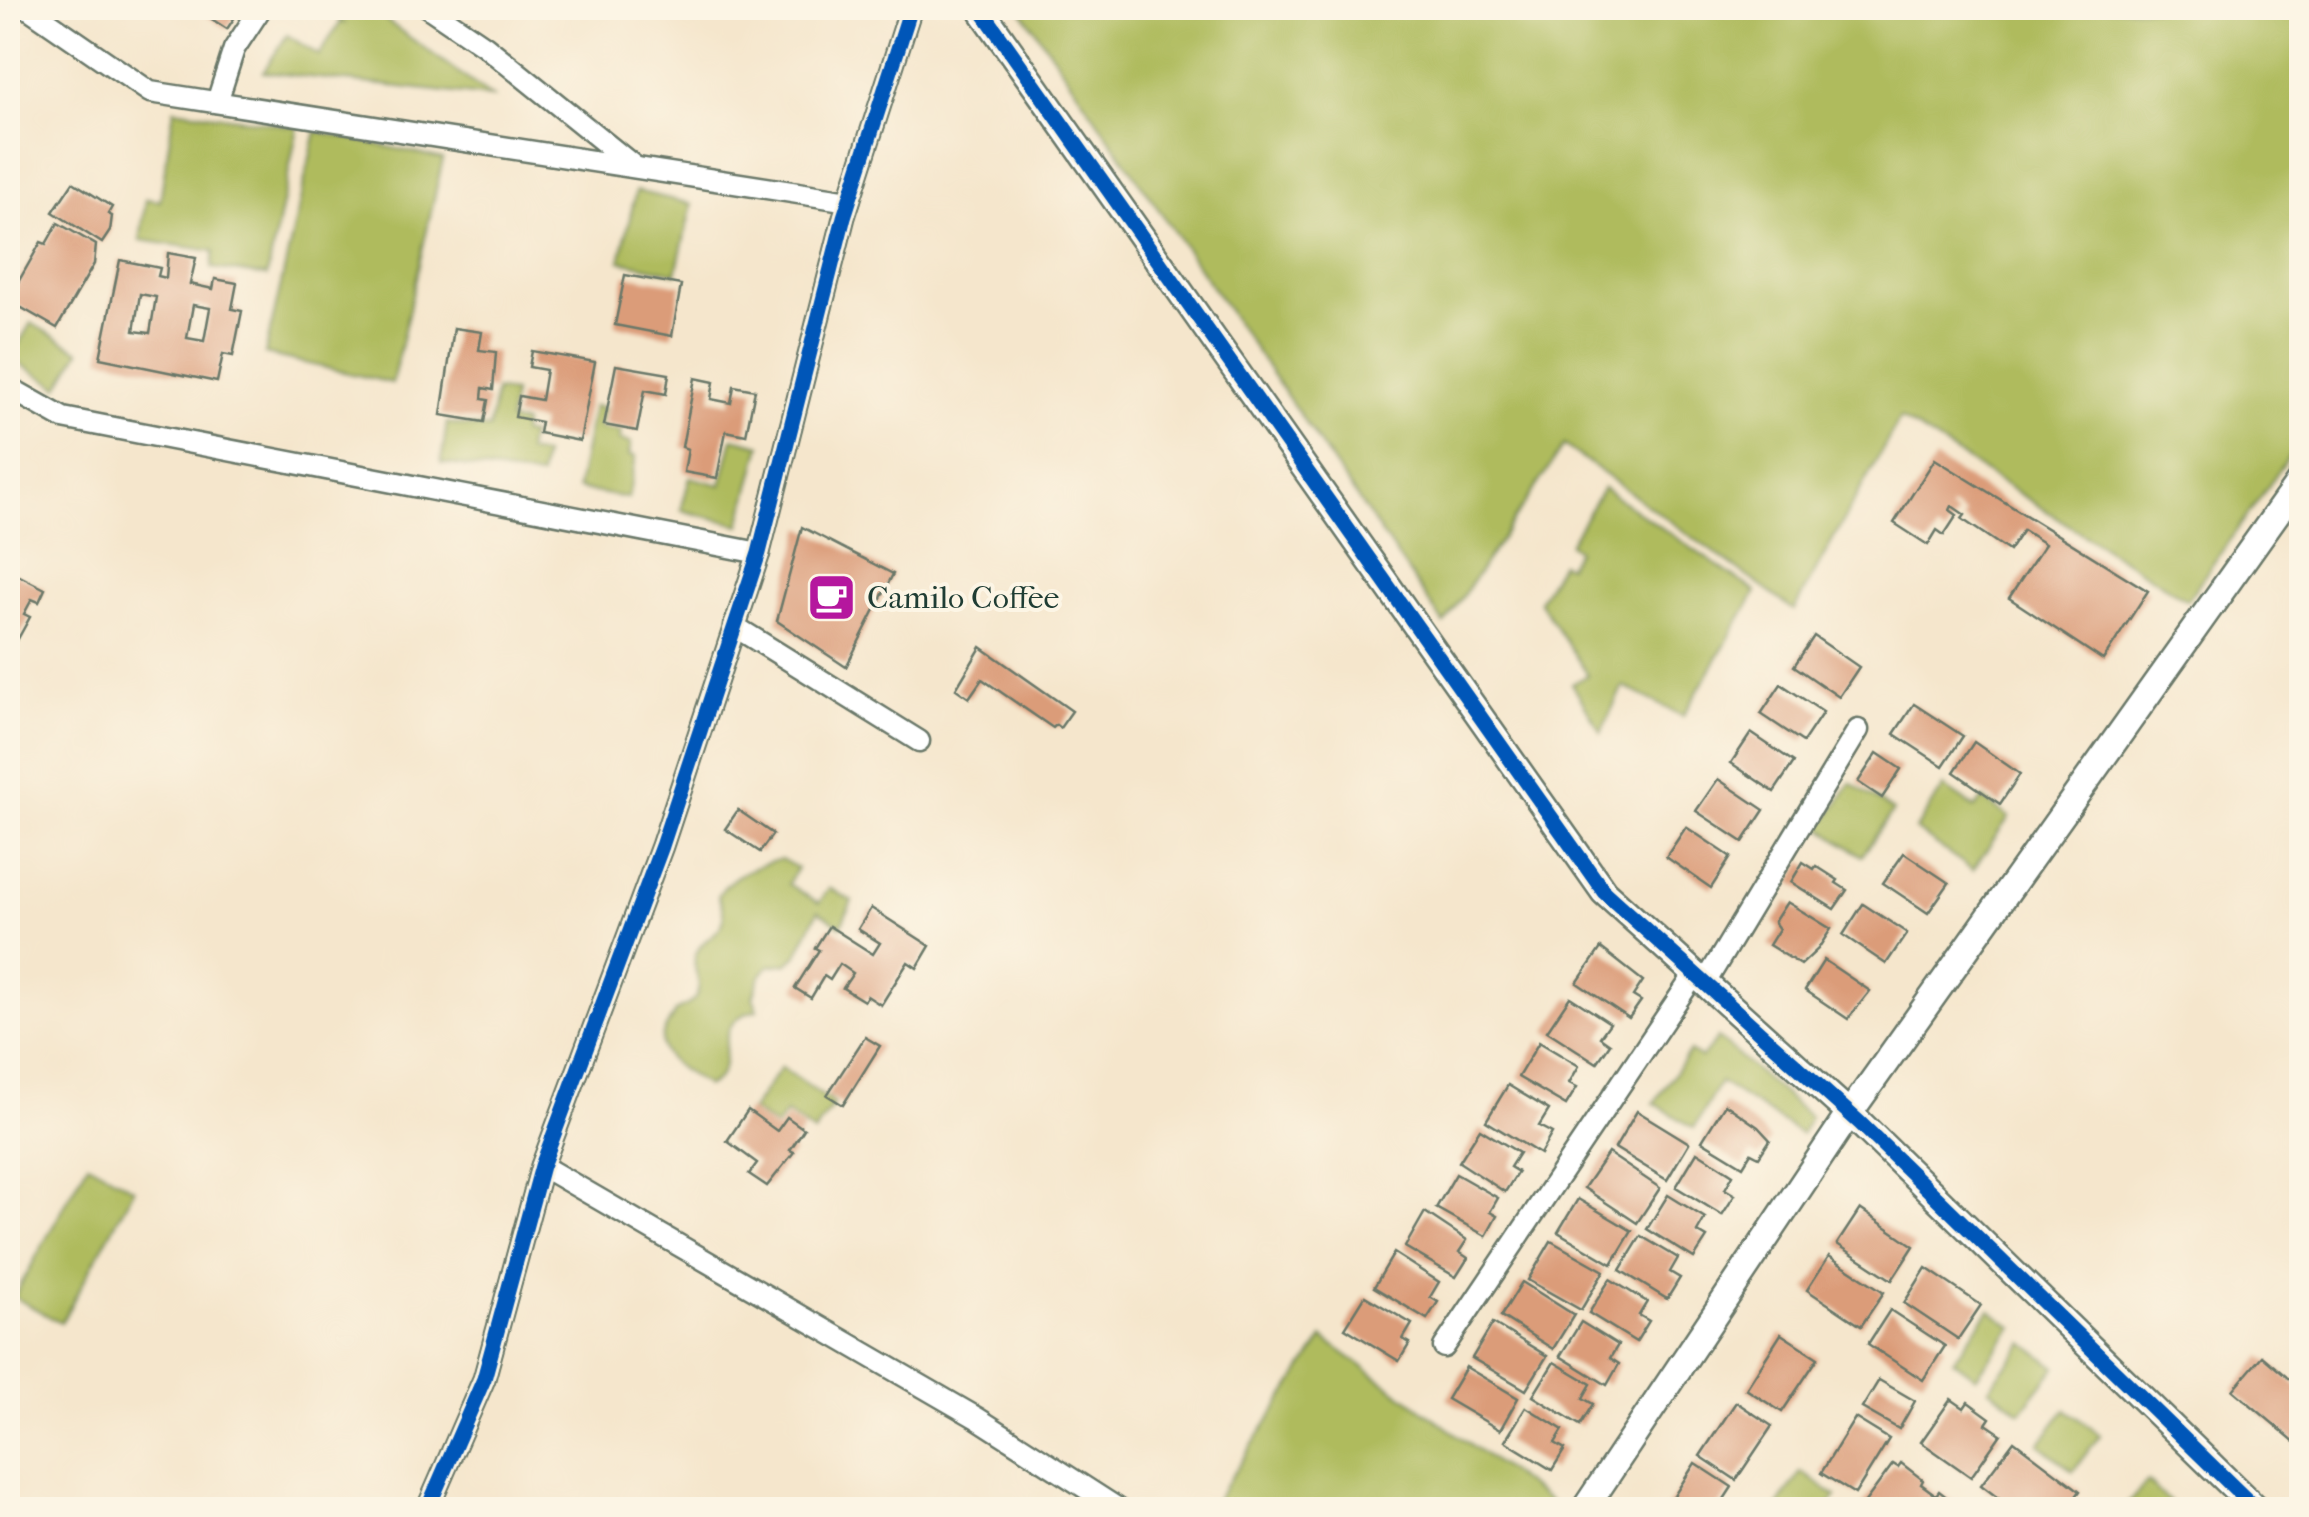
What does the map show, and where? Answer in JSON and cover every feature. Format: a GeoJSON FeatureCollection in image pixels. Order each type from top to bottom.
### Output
{"type":"FeatureCollection","features":[{"type":"Feature","properties":{"kind":"street"},"geometry":{"type":"LineString","coordinates":[[28,8],[150,92],[849,201]]}},
{"type":"Feature","properties":{"kind":"street"},"geometry":{"type":"LineString","coordinates":[[217,102],[234,48],[261,8]]}},
{"type":"Feature","properties":{"kind":"street"},"geometry":{"type":"LineString","coordinates":[[429,8],[486,46],[636,168]]}},
{"type":"Feature","properties":{"kind":"street"},"geometry":{"type":"LineString","coordinates":[[427,1510],[484,1378],[542,1166],[662,846],[758,553],[849,201],[911,8]]}},
{"type":"Feature","properties":{"kind":"street"},"geometry":{"type":"LineString","coordinates":[[980,8],[1604,892],[1850,1114],[2257,1510]]}},
{"type":"Feature","properties":{"kind":"street"},"geometry":{"type":"LineString","coordinates":[[8,387],[64,418],[758,553]]}},
{"type":"Feature","properties":{"kind":"street"},"geometry":{"type":"LineString","coordinates":[[1584,1510],[1850,1114],[2302,478]]}},
{"type":"Feature","properties":{"kind":"street"},"geometry":{"type":"LineString","coordinates":[[734,626],[919,741]]}},
{"type":"Feature","properties":{"kind":"street"},"geometry":{"type":"LineString","coordinates":[[1444,1348],[1700,979],[1858,730]]}},
{"type":"Feature","properties":{"kind":"street"},"geometry":{"type":"LineString","coordinates":[[542,1166],[977,1418],[1120,1510]]}},
{"type":"Feature","properties":{"kind":"green space"},"geometry":{"type":"Polygon","coordinates":[[[322,8],[369,8],[492,97],[263,72],[287,35],[319,55],[340,23],[344,23],[322,8]]]}},
{"type":"Feature","properties":{"kind":"green space"},"geometry":{"type":"Polygon","coordinates":[[[1020,8],[2301,8],[2301,440],[2187,600],[1900,418],[1794,610],[1564,445],[1444,624],[1020,8]]]}},
{"type":"Feature","properties":{"kind":"green space"},"geometry":{"type":"Polygon","coordinates":[[[174,109],[298,127],[267,276],[212,268],[214,251],[140,240],[146,199],[160,201],[174,109]]]}},
{"type":"Feature","properties":{"kind":"green space"},"geometry":{"type":"Polygon","coordinates":[[[316,131],[443,159],[392,383],[265,354],[316,131]]]}},
{"type":"Feature","properties":{"kind":"green space"},"geometry":{"type":"Polygon","coordinates":[[[636,191],[692,204],[676,273],[620,261],[636,191]]]}},
{"type":"Feature","properties":{"kind":"green space"},"geometry":{"type":"Polygon","coordinates":[[[31,323],[80,351],[59,387],[10,358],[31,323]]]}},
{"type":"Feature","properties":{"kind":"green space"},"geometry":{"type":"Polygon","coordinates":[[[496,390],[513,393],[509,421],[523,423],[522,434],[530,435],[527,452],[543,455],[540,477],[441,463],[447,423],[489,429],[496,390]]]}},
{"type":"Feature","properties":{"kind":"green space"},"geometry":{"type":"Polygon","coordinates":[[[593,406],[603,408],[599,428],[621,432],[619,440],[631,443],[629,455],[636,457],[628,498],[577,489],[593,406]]]}},
{"type":"Feature","properties":{"kind":"green space"},"geometry":{"type":"Polygon","coordinates":[[[733,438],[761,445],[740,525],[681,510],[690,477],[721,485],[733,438]]]}},
{"type":"Feature","properties":{"kind":"green space"},"geometry":{"type":"Polygon","coordinates":[[[1603,488],[1756,592],[1683,716],[1623,686],[1601,732],[1572,684],[1588,675],[1539,601],[1561,563],[1568,566],[1577,550],[1569,544],[1603,488]]]}},
{"type":"Feature","properties":{"kind":"green space"},"geometry":{"type":"Polygon","coordinates":[[[1851,783],[1893,811],[1862,856],[1821,828],[1851,783]]]}},
{"type":"Feature","properties":{"kind":"green space"},"geometry":{"type":"Polygon","coordinates":[[[1944,787],[1975,808],[1983,799],[2009,817],[1973,870],[1915,830],[1944,787]]]}},
{"type":"Feature","properties":{"kind":"green space"},"geometry":{"type":"Polygon","coordinates":[[[781,859],[797,868],[788,884],[819,903],[829,888],[852,901],[841,926],[818,911],[797,955],[788,963],[769,966],[760,977],[753,997],[758,1010],[732,1024],[723,1069],[718,1079],[707,1086],[671,1061],[662,1045],[663,1035],[676,1011],[691,1003],[698,992],[696,954],[722,926],[723,909],[718,896],[723,888],[737,876],[781,859]]]}},
{"type":"Feature","properties":{"kind":"green space"},"geometry":{"type":"Polygon","coordinates":[[[1718,1038],[1810,1117],[1801,1134],[1720,1082],[1694,1128],[1654,1103],[1690,1051],[1701,1058],[1718,1038]]]}},
{"type":"Feature","properties":{"kind":"green space"},"geometry":{"type":"Polygon","coordinates":[[[781,1067],[834,1104],[814,1133],[786,1113],[776,1127],[751,1110],[781,1067]]]}},
{"type":"Feature","properties":{"kind":"green space"},"geometry":{"type":"Polygon","coordinates":[[[88,1163],[134,1189],[61,1323],[14,1297],[88,1163]]]}},
{"type":"Feature","properties":{"kind":"green space"},"geometry":{"type":"Polygon","coordinates":[[[1990,1310],[2013,1327],[1976,1377],[1953,1360],[1990,1310]]]}},
{"type":"Feature","properties":{"kind":"green space"},"geometry":{"type":"Polygon","coordinates":[[[1323,1338],[1560,1509],[1210,1509],[1323,1338]]]}},
{"type":"Feature","properties":{"kind":"green space"},"geometry":{"type":"Polygon","coordinates":[[[2024,1343],[2056,1367],[2021,1412],[1989,1388],[2024,1343]]]}},
{"type":"Feature","properties":{"kind":"green space"},"geometry":{"type":"Polygon","coordinates":[[[2066,1409],[2100,1435],[2073,1471],[2039,1444],[2066,1409]]]}},
{"type":"Feature","properties":{"kind":"green space"},"geometry":{"type":"Polygon","coordinates":[[[1801,1472],[1836,1496],[1826,1509],[1776,1509],[1801,1472]]]}},
{"type":"Feature","properties":{"kind":"green space"},"geometry":{"type":"Polygon","coordinates":[[[2148,1482],[2175,1507],[2122,1509],[2148,1482]]]}},
{"type":"Feature","properties":{"kind":"building"},"geometry":{"type":"Polygon","coordinates":[[[195,8],[231,8],[237,14],[227,29],[195,8]]]}},
{"type":"Feature","properties":{"kind":"building"},"geometry":{"type":"Polygon","coordinates":[[[73,182],[112,207],[108,214],[112,216],[110,231],[102,243],[53,212],[73,182]]]}},
{"type":"Feature","properties":{"kind":"building"},"geometry":{"type":"Polygon","coordinates":[[[58,223],[96,245],[94,264],[57,328],[8,300],[41,242],[46,244],[58,223]]]}},
{"type":"Feature","properties":{"kind":"building"},"geometry":{"type":"Polygon","coordinates":[[[168,253],[196,258],[190,284],[213,289],[215,279],[237,283],[232,309],[242,311],[233,356],[223,354],[217,382],[100,358],[120,260],[160,268],[158,276],[166,278],[168,253]],[[140,294],[134,331],[150,333],[156,297],[140,294]],[[193,305],[187,338],[204,341],[210,308],[193,305]]]}},
{"type":"Feature","properties":{"kind":"building"},"geometry":{"type":"Polygon","coordinates":[[[625,275],[681,285],[672,336],[615,325],[625,275]]]}},
{"type":"Feature","properties":{"kind":"building"},"geometry":{"type":"Polygon","coordinates":[[[454,328],[482,332],[479,350],[496,352],[493,390],[483,388],[482,399],[488,400],[484,422],[441,415],[454,328]]]}},
{"type":"Feature","properties":{"kind":"building"},"geometry":{"type":"Polygon","coordinates":[[[532,351],[595,362],[580,441],[539,433],[541,422],[515,417],[519,396],[541,400],[546,370],[529,367],[532,351]]]}},
{"type":"Feature","properties":{"kind":"building"},"geometry":{"type":"Polygon","coordinates":[[[616,365],[669,374],[666,394],[645,390],[637,431],[604,425],[616,365]]]}},
{"type":"Feature","properties":{"kind":"building"},"geometry":{"type":"Polygon","coordinates":[[[695,378],[714,382],[711,399],[731,403],[734,386],[755,390],[746,435],[726,431],[717,478],[684,472],[688,449],[682,447],[695,378]]]}},
{"type":"Feature","properties":{"kind":"building"},"geometry":{"type":"Polygon","coordinates":[[[1935,459],[2148,591],[2103,660],[2009,598],[2045,544],[2023,530],[2009,551],[1962,519],[1965,515],[1952,506],[1950,510],[1957,515],[1944,535],[1937,530],[1928,545],[1894,523],[1935,459]]]}},
{"type":"Feature","properties":{"kind":"building","name":"Camilo Coffee"},"geometry":{"type":"Polygon","coordinates":[[[802,527],[893,574],[846,667],[777,621],[802,527]]]}},
{"type":"Feature","properties":{"kind":"building"},"geometry":{"type":"Polygon","coordinates":[[[8,570],[45,589],[39,602],[32,599],[24,614],[30,617],[8,657],[8,570]]]}},
{"type":"Feature","properties":{"kind":"building"},"geometry":{"type":"Polygon","coordinates":[[[1814,636],[1859,667],[1839,697],[1794,666],[1814,636]]]}},
{"type":"Feature","properties":{"kind":"building"},"geometry":{"type":"Polygon","coordinates":[[[981,647],[1072,711],[1060,728],[1053,728],[982,679],[969,698],[956,689],[981,647]]]}},
{"type":"Feature","properties":{"kind":"building"},"geometry":{"type":"Polygon","coordinates":[[[1781,684],[1823,712],[1803,742],[1761,714],[1781,684]]]}},
{"type":"Feature","properties":{"kind":"building"},"geometry":{"type":"Polygon","coordinates":[[[1914,704],[1963,736],[1943,766],[1894,734],[1914,704]]]}},
{"type":"Feature","properties":{"kind":"building"},"geometry":{"type":"Polygon","coordinates":[[[1751,733],[1794,762],[1774,792],[1731,763],[1751,733]]]}},
{"type":"Feature","properties":{"kind":"building"},"geometry":{"type":"Polygon","coordinates":[[[1974,742],[2020,774],[2000,804],[1954,772],[1974,742]]]}},
{"type":"Feature","properties":{"kind":"building"},"geometry":{"type":"Polygon","coordinates":[[[1877,753],[1901,769],[1882,798],[1858,782],[1877,753]]]}},
{"type":"Feature","properties":{"kind":"building"},"geometry":{"type":"Polygon","coordinates":[[[1718,779],[1764,810],[1743,842],[1696,811],[1718,779]]]}},
{"type":"Feature","properties":{"kind":"building"},"geometry":{"type":"Polygon","coordinates":[[[738,810],[773,834],[760,852],[725,829],[738,810]]]}},
{"type":"Feature","properties":{"kind":"building"},"geometry":{"type":"Polygon","coordinates":[[[1686,827],[1731,857],[1711,888],[1666,857],[1686,827]]]}},
{"type":"Feature","properties":{"kind":"building"},"geometry":{"type":"Polygon","coordinates":[[[1904,853],[1949,883],[1928,913],[1883,883],[1904,853]]]}},
{"type":"Feature","properties":{"kind":"building"},"geometry":{"type":"Polygon","coordinates":[[[1803,862],[1838,880],[1836,883],[1847,890],[1834,909],[1791,882],[1803,862]]]}},
{"type":"Feature","properties":{"kind":"building"},"geometry":{"type":"Polygon","coordinates":[[[1787,902],[1831,929],[1801,965],[1769,945],[1779,929],[1774,922],[1787,902]]]}},
{"type":"Feature","properties":{"kind":"building"},"geometry":{"type":"Polygon","coordinates":[[[1863,904],[1907,933],[1886,964],[1843,935],[1863,904]]]}},
{"type":"Feature","properties":{"kind":"building"},"geometry":{"type":"Polygon","coordinates":[[[871,908],[930,946],[917,968],[908,962],[881,1005],[867,996],[864,1001],[843,988],[853,973],[840,964],[830,980],[824,976],[811,998],[795,988],[829,926],[873,954],[880,943],[858,929],[871,908]]]}},
{"type":"Feature","properties":{"kind":"building"},"geometry":{"type":"Polygon","coordinates":[[[1601,948],[1643,981],[1633,996],[1641,1001],[1629,1018],[1577,983],[1601,948]]]}},
{"type":"Feature","properties":{"kind":"building"},"geometry":{"type":"Polygon","coordinates":[[[1824,960],[1870,991],[1848,1019],[1805,990],[1824,960]]]}},
{"type":"Feature","properties":{"kind":"building"},"geometry":{"type":"Polygon","coordinates":[[[1570,997],[1610,1023],[1600,1037],[1610,1044],[1597,1063],[1547,1031],[1570,997]]]}},
{"type":"Feature","properties":{"kind":"building"},"geometry":{"type":"Polygon","coordinates":[[[865,1037],[880,1046],[843,1105],[827,1095],[865,1037]]]}},
{"type":"Feature","properties":{"kind":"building"},"geometry":{"type":"Polygon","coordinates":[[[1539,1042],[1579,1066],[1569,1083],[1577,1087],[1566,1105],[1518,1077],[1539,1042]]]}},
{"type":"Feature","properties":{"kind":"building"},"geometry":{"type":"Polygon","coordinates":[[[1508,1085],[1549,1110],[1539,1126],[1552,1133],[1540,1154],[1486,1121],[1508,1085]]]}},
{"type":"Feature","properties":{"kind":"building"},"geometry":{"type":"Polygon","coordinates":[[[1725,1104],[1770,1140],[1759,1157],[1751,1153],[1743,1166],[1702,1141],[1725,1104]]]}},
{"type":"Feature","properties":{"kind":"building"},"geometry":{"type":"Polygon","coordinates":[[[748,1110],[777,1131],[787,1117],[804,1129],[790,1150],[794,1152],[767,1186],[749,1174],[757,1163],[727,1141],[748,1110]]]}},
{"type":"Feature","properties":{"kind":"building"},"geometry":{"type":"Polygon","coordinates":[[[1637,1111],[1689,1143],[1667,1180],[1615,1148],[1637,1111]]]}},
{"type":"Feature","properties":{"kind":"building"},"geometry":{"type":"Polygon","coordinates":[[[1480,1129],[1519,1153],[1510,1167],[1518,1172],[1505,1192],[1459,1162],[1480,1129]]]}},
{"type":"Feature","properties":{"kind":"building"},"geometry":{"type":"Polygon","coordinates":[[[1697,1152],[1733,1175],[1725,1189],[1735,1195],[1722,1215],[1676,1187],[1697,1152]]]}},
{"type":"Feature","properties":{"kind":"building"},"geometry":{"type":"Polygon","coordinates":[[[1608,1153],[1660,1188],[1637,1223],[1584,1188],[1608,1153]]]}},
{"type":"Feature","properties":{"kind":"building"},"geometry":{"type":"Polygon","coordinates":[[[1456,1174],[1498,1198],[1490,1212],[1497,1216],[1486,1236],[1436,1208],[1456,1174]]]}},
{"type":"Feature","properties":{"kind":"building"},"geometry":{"type":"Polygon","coordinates":[[[1668,1195],[1705,1218],[1697,1232],[1707,1238],[1694,1258],[1647,1229],[1668,1195]]]}},
{"type":"Feature","properties":{"kind":"building"},"geometry":{"type":"Polygon","coordinates":[[[1578,1199],[1632,1231],[1612,1264],[1558,1232],[1578,1199]]]}},
{"type":"Feature","properties":{"kind":"building"},"geometry":{"type":"Polygon","coordinates":[[[1860,1209],[1914,1246],[1892,1280],[1837,1244],[1860,1209]]]}},
{"type":"Feature","properties":{"kind":"building"},"geometry":{"type":"Polygon","coordinates":[[[1425,1212],[1467,1240],[1459,1252],[1468,1258],[1456,1277],[1405,1247],[1425,1212]]]}},
{"type":"Feature","properties":{"kind":"building"},"geometry":{"type":"Polygon","coordinates":[[[1641,1236],[1678,1258],[1670,1272],[1680,1278],[1667,1299],[1620,1270],[1641,1236]]]}},
{"type":"Feature","properties":{"kind":"building"},"geometry":{"type":"Polygon","coordinates":[[[1551,1241],[1604,1271],[1581,1310],[1528,1280],[1551,1241]]]}},
{"type":"Feature","properties":{"kind":"building"},"geometry":{"type":"Polygon","coordinates":[[[1394,1253],[1439,1282],[1430,1297],[1438,1302],[1427,1319],[1374,1287],[1394,1253]]]}},
{"type":"Feature","properties":{"kind":"building"},"geometry":{"type":"Polygon","coordinates":[[[1829,1256],[1884,1292],[1861,1326],[1807,1290],[1829,1256]]]}},
{"type":"Feature","properties":{"kind":"building"},"geometry":{"type":"Polygon","coordinates":[[[1926,1268],[1981,1305],[1958,1339],[1904,1303],[1926,1268]]]}},
{"type":"Feature","properties":{"kind":"building"},"geometry":{"type":"Polygon","coordinates":[[[1610,1279],[1647,1302],[1639,1315],[1649,1321],[1636,1342],[1589,1313],[1610,1279]]]}},
{"type":"Feature","properties":{"kind":"building"},"geometry":{"type":"Polygon","coordinates":[[[1522,1282],[1574,1315],[1553,1349],[1501,1316],[1522,1282]]]}},
{"type":"Feature","properties":{"kind":"building"},"geometry":{"type":"Polygon","coordinates":[[[1365,1296],[1412,1324],[1403,1339],[1410,1343],[1399,1361],[1345,1328],[1365,1296]]]}},
{"type":"Feature","properties":{"kind":"building"},"geometry":{"type":"Polygon","coordinates":[[[1890,1310],[1945,1346],[1923,1380],[1868,1344],[1890,1310]]]}},
{"type":"Feature","properties":{"kind":"building"},"geometry":{"type":"Polygon","coordinates":[[[1581,1322],[1618,1345],[1610,1358],[1619,1364],[1607,1385],[1560,1356],[1581,1322]]]}},
{"type":"Feature","properties":{"kind":"building"},"geometry":{"type":"Polygon","coordinates":[[[1493,1323],[1547,1356],[1526,1390],[1472,1358],[1493,1323]]]}},
{"type":"Feature","properties":{"kind":"building"},"geometry":{"type":"Polygon","coordinates":[[[1781,1334],[1818,1358],[1782,1412],[1746,1389],[1781,1334]]]}},
{"type":"Feature","properties":{"kind":"building"},"geometry":{"type":"Polygon","coordinates":[[[2262,1356],[2302,1390],[2302,1448],[2233,1390],[2262,1356]]]}},
{"type":"Feature","properties":{"kind":"building"},"geometry":{"type":"Polygon","coordinates":[[[1554,1362],[1591,1384],[1583,1398],[1593,1404],[1580,1425],[1533,1396],[1554,1362]]]}},
{"type":"Feature","properties":{"kind":"building"},"geometry":{"type":"Polygon","coordinates":[[[1466,1367],[1518,1398],[1500,1430],[1447,1399],[1466,1367]]]}},
{"type":"Feature","properties":{"kind":"building"},"geometry":{"type":"Polygon","coordinates":[[[1879,1380],[1915,1401],[1899,1429],[1862,1408],[1879,1380]]]}},
{"type":"Feature","properties":{"kind":"building"},"geometry":{"type":"Polygon","coordinates":[[[1951,1399],[1964,1408],[1968,1402],[1990,1418],[1986,1424],[2001,1434],[1971,1477],[1921,1442],[1951,1399]]]}},
{"type":"Feature","properties":{"kind":"building"},"geometry":{"type":"Polygon","coordinates":[[[1736,1402],[1772,1426],[1736,1480],[1700,1456],[1736,1402]]]}},
{"type":"Feature","properties":{"kind":"building"},"geometry":{"type":"Polygon","coordinates":[[[1526,1407],[1563,1430],[1555,1443],[1565,1449],[1552,1470],[1505,1441],[1526,1407]]]}},
{"type":"Feature","properties":{"kind":"building"},"geometry":{"type":"Polygon","coordinates":[[[1855,1418],[1889,1439],[1855,1494],[1821,1473],[1855,1418]]]}},
{"type":"Feature","properties":{"kind":"building"},"geometry":{"type":"Polygon","coordinates":[[[2014,1441],[2080,1491],[2066,1510],[2014,1510],[1981,1485],[2014,1441]]]}},
{"type":"Feature","properties":{"kind":"building"},"geometry":{"type":"Polygon","coordinates":[[[1695,1463],[1732,1487],[1717,1510],[1665,1510],[1695,1463]]]}},
{"type":"Feature","properties":{"kind":"building"},"geometry":{"type":"Polygon","coordinates":[[[1901,1463],[1923,1480],[1921,1484],[1936,1495],[1939,1491],[1963,1510],[1859,1510],[1893,1464],[1898,1467],[1901,1463]]]}},
{"type":"Feature","properties":{"kind":"cycle path"},"geometry":{"type":"LineString","coordinates":[[427,1510],[484,1379],[542,1166],[662,846],[759,553],[844,217],[911,8]]}},
{"type":"Feature","properties":{"kind":"cycle path"},"geometry":{"type":"LineString","coordinates":[[980,8],[1604,892],[1860,1123],[2257,1510]]}},
{"type":"Feature","properties":{"kind":"place","name":"Camilo Coffee"},"geometry":{"type":"Point","coordinates":[832,597]}}]}
